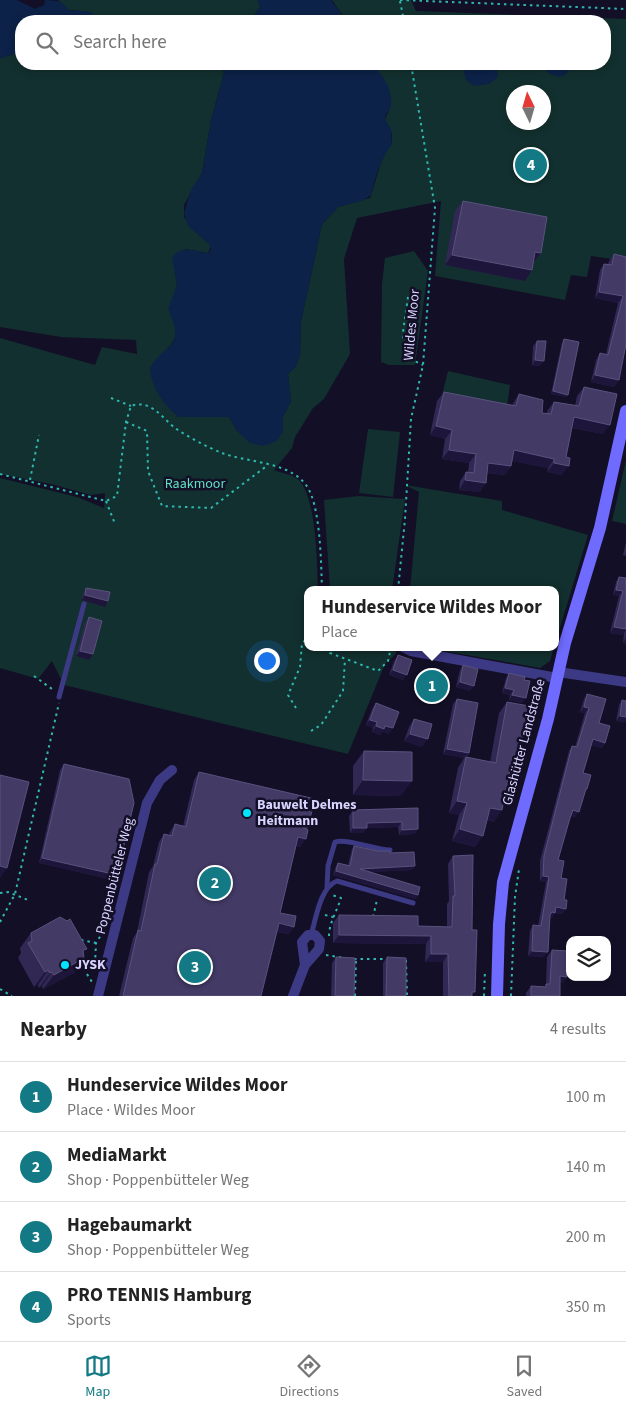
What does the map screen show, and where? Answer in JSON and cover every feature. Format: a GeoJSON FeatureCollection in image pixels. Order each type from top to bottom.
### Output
{"type":"FeatureCollection","features":[{"type":"Feature","properties":{"kind":"street","name":"Glashütter Landstraße"},"geometry":{"type":"LineString","coordinates":[[497,996],[499,924],[503,882],[548,719],[558,675],[600,528],[626,411]]}},
{"type":"Feature","properties":{"kind":"street"},"geometry":{"type":"LineString","coordinates":[[410,651],[558,675],[626,682]]}},
{"type":"Feature","properties":{"kind":"street","name":"Poppenbütteler Weg"},"geometry":{"type":"LineString","coordinates":[[98,996],[147,803],[160,780],[172,770]]}},
{"type":"Feature","properties":{"kind":"street"},"geometry":{"type":"LineString","coordinates":[[293,996],[305,965],[317,953],[321,943],[319,938],[312,934],[304,938],[302,942],[305,965]]}},
{"type":"Feature","properties":{"kind":"lane"},"geometry":{"type":"LineString","coordinates":[[59,697],[84,604]]}},
{"type":"Feature","properties":{"kind":"lane"},"geometry":{"type":"LineString","coordinates":[[312,934],[326,890],[328,866],[335,842],[341,841],[376,849],[390,850]]}},
{"type":"Feature","properties":{"kind":"lane"},"geometry":{"type":"LineString","coordinates":[[326,890],[332,883],[341,882],[413,903]]}},
{"type":"Feature","properties":{"kind":"path"},"geometry":{"type":"LineString","coordinates":[[403,15],[400,0],[626,9]]}},
{"type":"Feature","properties":{"kind":"path","name":"Wildes Moor"},"geometry":{"type":"LineString","coordinates":[[398,586],[405,519],[411,418],[423,365],[435,208],[412,70]]}},
{"type":"Feature","properties":{"kind":"path"},"geometry":{"type":"LineString","coordinates":[[408,297],[403,345],[406,357],[423,365]]}},
{"type":"Feature","properties":{"kind":"path"},"geometry":{"type":"LineString","coordinates":[[111,398],[131,406],[141,403],[151,406],[177,429],[223,453],[294,474],[307,486],[315,510],[322,586]]}},
{"type":"Feature","properties":{"kind":"path"},"geometry":{"type":"LineString","coordinates":[[0,474],[30,480],[106,501],[118,496],[126,422],[131,406]]}},
{"type":"Feature","properties":{"kind":"path"},"geometry":{"type":"LineString","coordinates":[[126,422],[146,431],[148,471],[162,506],[211,508],[268,465]]}},
{"type":"Feature","properties":{"kind":"path"},"geometry":{"type":"LineString","coordinates":[[30,480],[39,435]]}},
{"type":"Feature","properties":{"kind":"path"},"geometry":{"type":"LineString","coordinates":[[106,501],[115,524]]}},
{"type":"Feature","properties":{"kind":"path"},"geometry":{"type":"LineString","coordinates":[[296,708],[288,695],[300,667],[302,643],[304,641]]}},
{"type":"Feature","properties":{"kind":"path"},"geometry":{"type":"LineString","coordinates":[[331,651],[345,659],[378,671],[388,662],[390,651]]}},
{"type":"Feature","properties":{"kind":"path"},"geometry":{"type":"LineString","coordinates":[[311,731],[321,725],[343,691],[345,659]]}},
{"type":"Feature","properties":{"kind":"path"},"geometry":{"type":"LineString","coordinates":[[0,922],[15,894],[59,705],[59,697],[48,684],[34,676]]}},
{"type":"Feature","properties":{"kind":"path"},"geometry":{"type":"LineString","coordinates":[[511,996],[515,897],[520,863]]}},
{"type":"Feature","properties":{"kind":"path"},"geometry":{"type":"LineString","coordinates":[[321,943],[327,940],[329,926],[335,918],[341,898],[326,890]]}},
{"type":"Feature","properties":{"kind":"path"},"geometry":{"type":"LineString","coordinates":[[0,893],[15,894],[28,900]]}},
{"type":"Feature","properties":{"kind":"path"},"geometry":{"type":"LineString","coordinates":[[372,919],[379,893]]}},
{"type":"Feature","properties":{"kind":"path"},"geometry":{"type":"LineString","coordinates":[[318,912],[335,918],[342,918]]}},
{"type":"Feature","properties":{"kind":"path"},"geometry":{"type":"LineString","coordinates":[[95,967],[96,943],[101,935]]}},
{"type":"Feature","properties":{"kind":"path"},"geometry":{"type":"LineString","coordinates":[[75,942],[80,940],[96,943]]}},
{"type":"Feature","properties":{"kind":"path"},"geometry":{"type":"LineString","coordinates":[[317,953],[356,959],[390,959]]}},
{"type":"Feature","properties":{"kind":"path"},"geometry":{"type":"LineString","coordinates":[[78,959],[90,982],[101,986]]}},
{"type":"Feature","properties":{"kind":"path"},"geometry":{"type":"LineString","coordinates":[[355,996],[356,959]]}},
{"type":"Feature","properties":{"kind":"path"},"geometry":{"type":"LineString","coordinates":[[399,960],[408,960],[407,996]]}},
{"type":"Feature","properties":{"kind":"path"},"geometry":{"type":"LineString","coordinates":[[484,996],[485,970]]}},
{"type":"Feature","properties":{"kind":"path"},"geometry":{"type":"LineString","coordinates":[[90,982],[92,975]]}},
{"type":"Feature","properties":{"kind":"path"},"geometry":{"type":"LineString","coordinates":[[0,989],[12,996]]}},
{"type":"Feature","properties":{"kind":"green space"},"geometry":{"type":"Polygon","coordinates":[[[58,0],[258,0],[260,7],[255,15],[91,15],[90,12],[69,10],[58,0]]]}},
{"type":"Feature","properties":{"kind":"green space"},"geometry":{"type":"Polygon","coordinates":[[[332,0],[411,0],[416,11],[521,15],[342,15],[332,0]]]}},
{"type":"Feature","properties":{"kind":"green space","name":"Raakmoor"},"geometry":{"type":"Polygon","coordinates":[[[611,18],[626,19],[626,261],[591,256],[587,277],[571,275],[565,300],[435,276],[441,201],[357,218],[344,259],[350,354],[324,399],[313,408],[295,437],[292,448],[274,470],[296,478],[303,486],[312,513],[318,586],[304,586],[304,651],[396,651],[396,654],[385,664],[348,754],[60,684],[61,679],[52,661],[38,679],[0,668],[0,478],[77,497],[104,508],[105,493],[91,495],[51,484],[0,474],[0,338],[95,365],[102,347],[137,354],[136,340],[61,337],[0,327],[0,58],[15,54],[15,70],[223,70],[211,120],[202,173],[184,205],[184,217],[211,246],[208,253],[185,249],[175,273],[177,285],[171,314],[177,327],[176,333],[171,345],[156,360],[162,392],[172,411],[179,417],[229,417],[237,431],[283,431],[283,417],[291,401],[288,374],[296,366],[300,355],[301,321],[322,224],[338,207],[370,198],[384,153],[392,144],[392,134],[385,119],[389,111],[375,70],[611,70],[611,18]]]}},
{"type":"Feature","properties":{"kind":"green space"},"geometry":{"type":"Polygon","coordinates":[[[414,251],[428,271],[415,365],[389,365],[381,362],[382,284],[385,258],[414,251]]]}},
{"type":"Feature","properties":{"kind":"green space"},"geometry":{"type":"Polygon","coordinates":[[[448,371],[510,385],[506,414],[441,399],[448,371]]]}},
{"type":"Feature","properties":{"kind":"green space"},"geometry":{"type":"Polygon","coordinates":[[[368,429],[400,432],[393,497],[359,493],[368,429]]]}},
{"type":"Feature","properties":{"kind":"green space"},"geometry":{"type":"Polygon","coordinates":[[[626,460],[626,524],[612,521],[626,460]]]}},
{"type":"Feature","properties":{"kind":"green space"},"geometry":{"type":"Polygon","coordinates":[[[405,485],[502,501],[502,510],[588,535],[559,631],[559,586],[410,586],[419,492],[405,485]]]}},
{"type":"Feature","properties":{"kind":"green space"},"geometry":{"type":"Polygon","coordinates":[[[358,496],[405,499],[393,586],[330,586],[324,500],[358,496]]]}},
{"type":"Feature","properties":{"kind":"green space"},"geometry":{"type":"Polygon","coordinates":[[[444,651],[553,651],[550,661],[540,668],[444,651]]]}},
{"type":"Feature","properties":{"kind":"water"},"geometry":{"type":"Polygon","coordinates":[[[0,0],[17,0],[35,9],[44,5],[45,0],[60,1],[69,10],[92,12],[92,15],[15,15],[15,54],[0,58],[0,0]]]}},
{"type":"Feature","properties":{"kind":"water"},"geometry":{"type":"Polygon","coordinates":[[[258,0],[331,0],[342,15],[255,15],[260,7],[258,0]]]}},
{"type":"Feature","properties":{"kind":"water"},"geometry":{"type":"Polygon","coordinates":[[[223,70],[378,70],[386,82],[391,98],[391,106],[385,119],[391,129],[392,144],[382,162],[371,195],[364,200],[338,207],[322,224],[301,321],[300,355],[296,366],[288,374],[291,401],[283,417],[283,431],[277,441],[263,446],[250,443],[237,431],[229,417],[179,417],[159,396],[150,368],[175,338],[173,322],[168,309],[177,285],[172,257],[184,250],[208,253],[211,249],[209,244],[188,226],[184,213],[191,190],[202,173],[211,120],[223,70]]]}},
{"type":"Feature","properties":{"kind":"water"},"geometry":{"type":"Polygon","coordinates":[[[464,70],[497,70],[498,77],[489,84],[474,86],[466,80],[464,70]]]}},
{"type":"Feature","properties":{"kind":"water"},"geometry":{"type":"Polygon","coordinates":[[[545,70],[569,70],[564,76],[556,76],[545,70]]]}},
{"type":"Feature","properties":{"kind":"building"},"geometry":{"type":"Polygon","coordinates":[[[463,201],[547,217],[541,253],[535,252],[532,270],[452,255],[463,201]]]}},
{"type":"Feature","properties":{"kind":"building"},"geometry":{"type":"Polygon","coordinates":[[[614,254],[626,257],[626,344],[619,380],[595,375],[600,353],[608,355],[623,296],[599,292],[604,264],[612,265],[614,254]]]}},
{"type":"Feature","properties":{"kind":"building"},"geometry":{"type":"Polygon","coordinates":[[[564,339],[579,342],[568,395],[553,391],[564,339]]]}},
{"type":"Feature","properties":{"kind":"building"},"geometry":{"type":"Polygon","coordinates":[[[537,341],[546,341],[544,361],[535,360],[537,341]]]}},
{"type":"Feature","properties":{"kind":"building"},"geometry":{"type":"Polygon","coordinates":[[[584,387],[617,394],[610,425],[574,417],[566,457],[570,458],[569,466],[554,463],[554,459],[514,450],[511,466],[488,463],[486,483],[465,480],[466,472],[474,473],[476,454],[449,450],[452,430],[436,426],[444,392],[516,406],[519,394],[543,400],[542,413],[551,414],[554,402],[579,406],[584,387]]]}},
{"type":"Feature","properties":{"kind":"building"},"geometry":{"type":"Polygon","coordinates":[[[619,577],[626,578],[626,629],[614,627],[623,591],[616,590],[619,577]]]}},
{"type":"Feature","properties":{"kind":"building"},"geometry":{"type":"Polygon","coordinates":[[[86,588],[110,592],[108,601],[85,595],[86,588]]]}},
{"type":"Feature","properties":{"kind":"building"},"geometry":{"type":"Polygon","coordinates":[[[89,617],[102,621],[93,654],[80,651],[89,617]]]}},
{"type":"Feature","properties":{"kind":"building"},"geometry":{"type":"Polygon","coordinates":[[[398,655],[412,660],[407,675],[393,670],[398,655]]]}},
{"type":"Feature","properties":{"kind":"building"},"geometry":{"type":"Polygon","coordinates":[[[463,665],[478,669],[474,686],[460,682],[463,665]]]}},
{"type":"Feature","properties":{"kind":"building"},"geometry":{"type":"Polygon","coordinates":[[[429,670],[446,675],[442,691],[425,686],[429,670]]]}},
{"type":"Feature","properties":{"kind":"building"},"geometry":{"type":"Polygon","coordinates":[[[509,673],[525,677],[524,680],[530,681],[526,698],[512,695],[514,690],[505,688],[509,673]]]}},
{"type":"Feature","properties":{"kind":"building"},"geometry":{"type":"Polygon","coordinates":[[[587,694],[606,699],[599,723],[610,726],[605,743],[593,739],[583,773],[591,775],[587,789],[579,812],[573,810],[558,860],[564,861],[561,878],[567,879],[564,900],[567,900],[566,909],[556,907],[555,913],[552,912],[550,915],[548,952],[532,951],[533,925],[541,926],[549,877],[543,876],[544,856],[572,746],[577,747],[589,708],[584,707],[587,694]]]}},
{"type":"Feature","properties":{"kind":"building"},"geometry":{"type":"Polygon","coordinates":[[[457,699],[478,703],[469,753],[447,749],[457,699]]]}},
{"type":"Feature","properties":{"kind":"building"},"geometry":{"type":"Polygon","coordinates":[[[622,700],[626,701],[626,717],[620,716],[622,700]]]}},
{"type":"Feature","properties":{"kind":"building"},"geometry":{"type":"Polygon","coordinates":[[[507,702],[529,706],[519,756],[513,755],[502,810],[490,808],[483,836],[460,829],[467,803],[457,801],[466,757],[496,763],[507,702]]]}},
{"type":"Feature","properties":{"kind":"building"},"geometry":{"type":"Polygon","coordinates":[[[376,703],[399,712],[393,728],[385,726],[384,729],[376,726],[377,722],[370,720],[376,703]]]}},
{"type":"Feature","properties":{"kind":"building"},"geometry":{"type":"Polygon","coordinates":[[[414,719],[432,724],[428,739],[410,734],[414,719]]]}},
{"type":"Feature","properties":{"kind":"building"},"geometry":{"type":"Polygon","coordinates":[[[364,751],[412,752],[412,781],[363,780],[364,751]]]}},
{"type":"Feature","properties":{"kind":"building"},"geometry":{"type":"Polygon","coordinates":[[[64,764],[129,779],[134,803],[117,875],[42,858],[64,764]]]}},
{"type":"Feature","properties":{"kind":"building"},"geometry":{"type":"Polygon","coordinates":[[[199,772],[315,799],[308,827],[302,827],[308,830],[306,839],[298,837],[280,913],[296,916],[294,927],[279,923],[261,996],[123,996],[138,930],[141,931],[155,864],[157,864],[164,834],[172,836],[175,824],[186,827],[199,772]]]}},
{"type":"Feature","properties":{"kind":"building"},"geometry":{"type":"Polygon","coordinates":[[[0,775],[29,782],[7,868],[0,866],[0,775]]]}},
{"type":"Feature","properties":{"kind":"building"},"geometry":{"type":"Polygon","coordinates":[[[418,808],[418,829],[402,830],[402,822],[367,823],[367,828],[353,828],[353,810],[418,808]]]}},
{"type":"Feature","properties":{"kind":"building"},"geometry":{"type":"Polygon","coordinates":[[[354,846],[378,851],[390,851],[390,853],[414,852],[415,866],[360,869],[420,887],[418,895],[336,871],[338,863],[350,866],[354,846]]]}},
{"type":"Feature","properties":{"kind":"building"},"geometry":{"type":"Polygon","coordinates":[[[473,855],[472,930],[477,930],[475,992],[472,992],[472,996],[449,996],[448,954],[431,954],[431,936],[339,935],[339,915],[418,916],[418,926],[452,927],[453,896],[455,896],[453,856],[473,855]]]}},
{"type":"Feature","properties":{"kind":"building"},"geometry":{"type":"Polygon","coordinates":[[[60,917],[67,921],[70,919],[87,949],[83,950],[84,958],[54,975],[48,970],[45,972],[28,943],[32,941],[31,933],[60,917]]]}},
{"type":"Feature","properties":{"kind":"building"},"geometry":{"type":"Polygon","coordinates":[[[552,950],[566,951],[566,977],[560,976],[560,996],[531,996],[531,986],[546,987],[546,984],[550,984],[552,950]]]}},
{"type":"Feature","properties":{"kind":"building"},"geometry":{"type":"Polygon","coordinates":[[[336,957],[355,958],[354,996],[335,996],[336,957]]]}},
{"type":"Feature","properties":{"kind":"building"},"geometry":{"type":"Polygon","coordinates":[[[387,957],[406,958],[406,996],[386,996],[387,957]]]}},
{"type":"Feature","properties":{"kind":"place","name":"PRO TENNIS Hamburg"},"geometry":{"type":"Point","coordinates":[531,165]}},
{"type":"Feature","properties":{"kind":"place","name":"Hundeservice Wildes Moor"},"geometry":{"type":"Point","coordinates":[432,686]}},
{"type":"Feature","properties":{"kind":"place","name":"Bauwelt Delmes Heitmann"},"geometry":{"type":"Point","coordinates":[247,813]}},
{"type":"Feature","properties":{"kind":"place","name":"MediaMarkt"},"geometry":{"type":"Point","coordinates":[215,883]}},
{"type":"Feature","properties":{"kind":"place","name":"JYSK"},"geometry":{"type":"Point","coordinates":[65,965]}},
{"type":"Feature","properties":{"kind":"place","name":"Hagebaumarkt"},"geometry":{"type":"Point","coordinates":[195,967]}}]}
